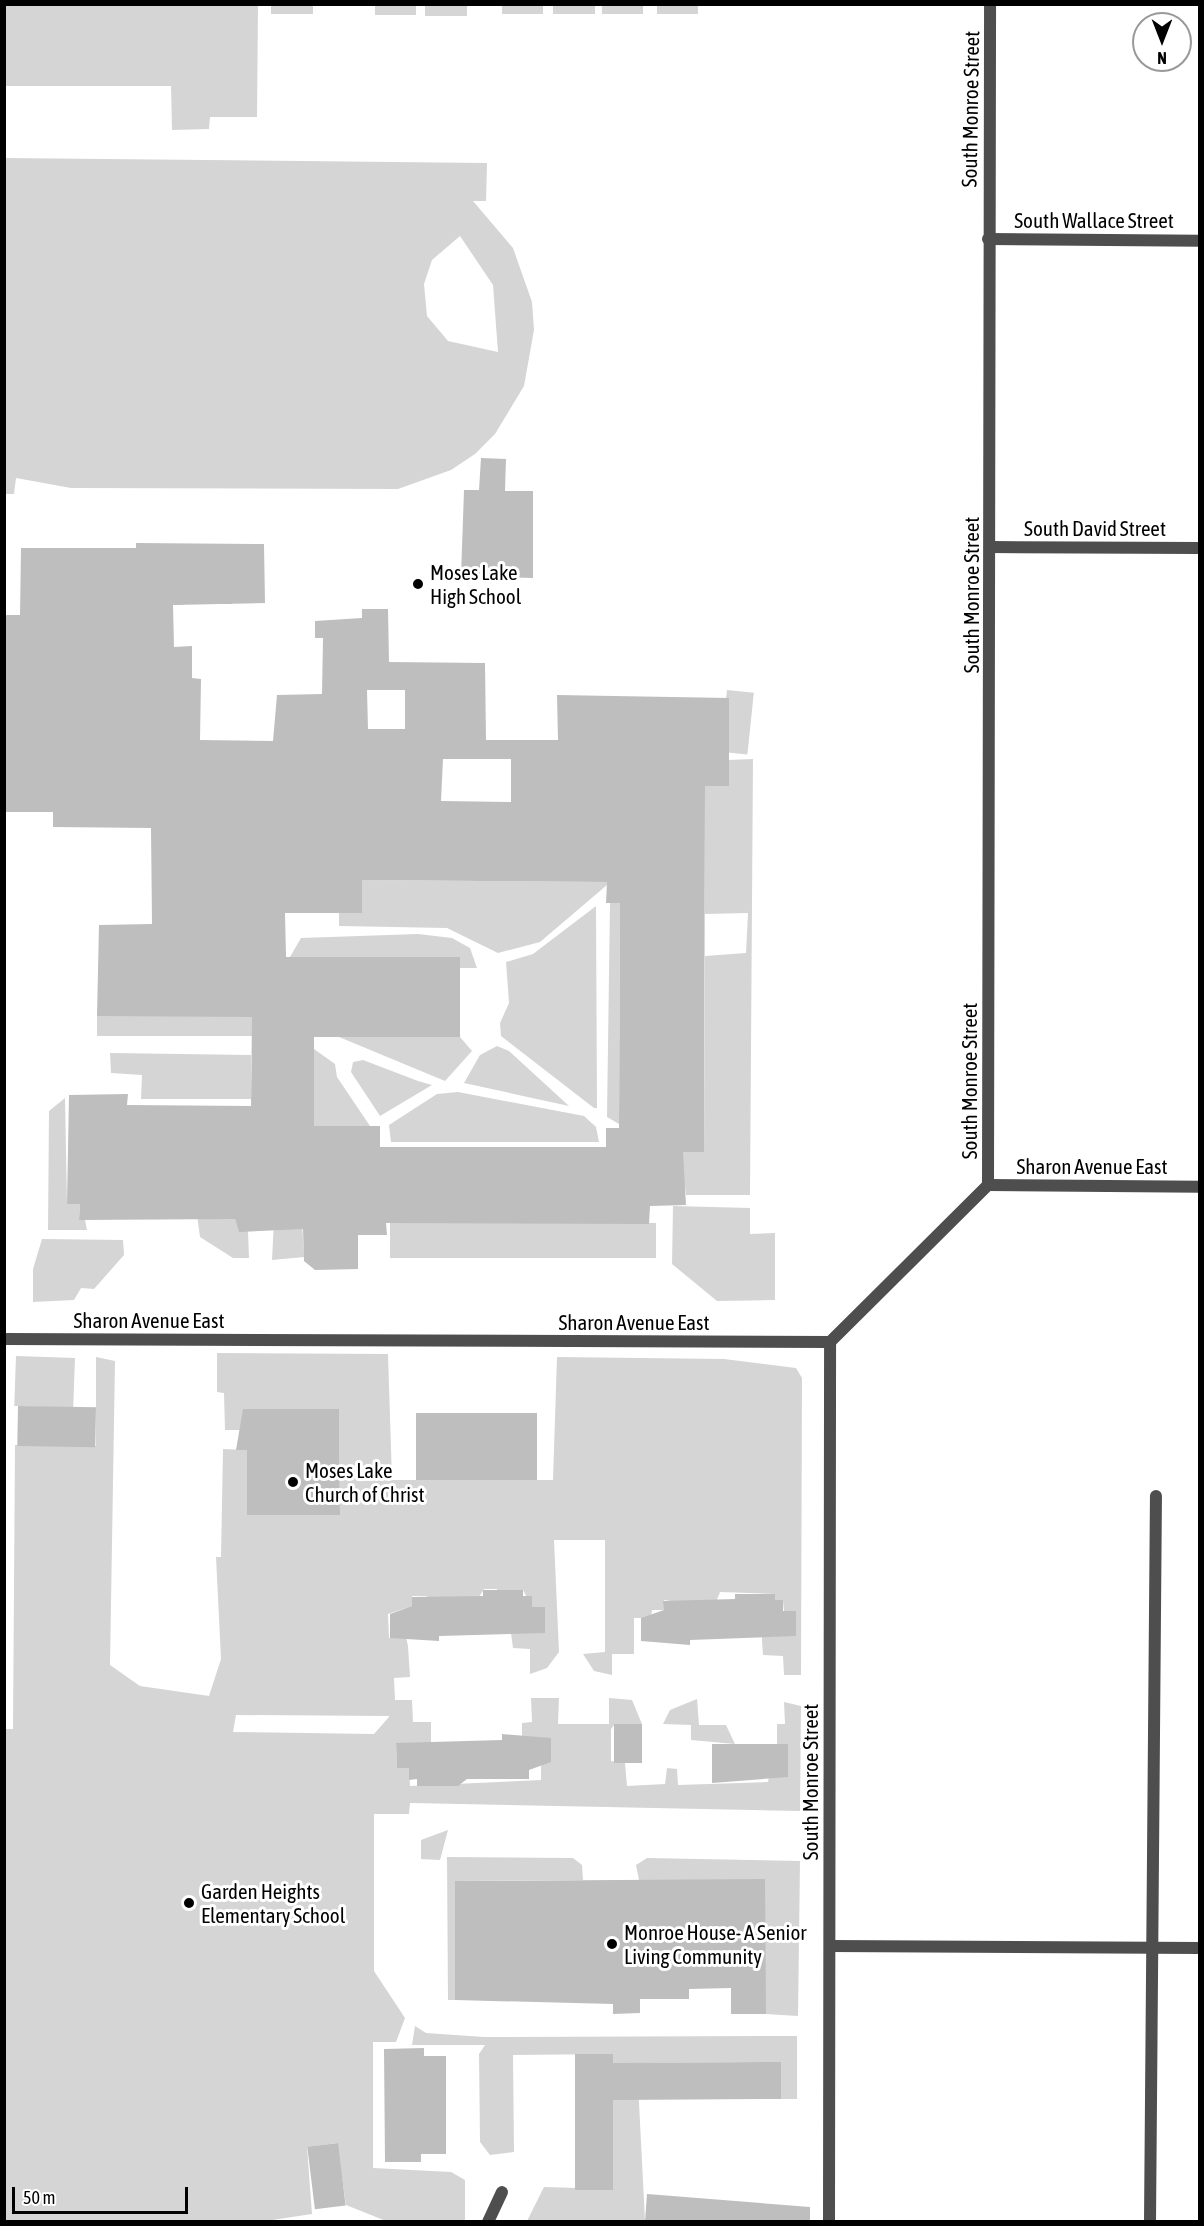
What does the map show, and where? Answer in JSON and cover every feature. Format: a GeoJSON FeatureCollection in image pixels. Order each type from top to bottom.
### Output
{"type":"FeatureCollection","features":[{"type":"Feature","properties":{"kind":"street","name":"South Monroe Street"},"geometry":{"type":"LineString","coordinates":[[988,1185],[991,547],[988,239],[990,4]]}},
{"type":"Feature","properties":{"kind":"street","name":"South Wallace Street"},"geometry":{"type":"LineString","coordinates":[[988,239],[1200,241]]}},
{"type":"Feature","properties":{"kind":"street","name":"South David Street"},"geometry":{"type":"LineString","coordinates":[[991,547],[1200,548]]}},
{"type":"Feature","properties":{"kind":"street","name":"Sharon Avenue East"},"geometry":{"type":"LineString","coordinates":[[4,1339],[830,1342],[988,1185],[1200,1187]]}},
{"type":"Feature","properties":{"kind":"street","name":"South Monroe Street"},"geometry":{"type":"LineString","coordinates":[[829,2222],[830,1342]]}},
{"type":"Feature","properties":{"kind":"street"},"geometry":{"type":"LineString","coordinates":[[1150,2222],[1156,1496]]}},
{"type":"Feature","properties":{"kind":"street"},"geometry":{"type":"LineString","coordinates":[[830,1946],[1200,1948]]}},
{"type":"Feature","properties":{"kind":"street"},"geometry":{"type":"LineString","coordinates":[[488,2222],[502,2192]]}},
{"type":"Feature","properties":{"kind":"shaded area"},"geometry":{"type":"Polygon","coordinates":[[[4,5],[258,5],[257,117],[210,117],[209,129],[172,130],[171,86],[5,86],[4,5]]]}},
{"type":"Feature","properties":{"kind":"shaded area"},"geometry":{"type":"Polygon","coordinates":[[[271,5],[313,5],[313,14],[271,14],[271,5]]]}},
{"type":"Feature","properties":{"kind":"shaded area"},"geometry":{"type":"Polygon","coordinates":[[[375,5],[416,5],[416,15],[375,15],[375,5]]]}},
{"type":"Feature","properties":{"kind":"shaded area"},"geometry":{"type":"Polygon","coordinates":[[[425,5],[467,5],[467,16],[425,16],[425,5]]]}},
{"type":"Feature","properties":{"kind":"shaded area"},"geometry":{"type":"Polygon","coordinates":[[[502,5],[543,5],[543,14],[502,14],[502,5]]]}},
{"type":"Feature","properties":{"kind":"shaded area"},"geometry":{"type":"Polygon","coordinates":[[[553,5],[595,5],[595,14],[553,14],[553,5]]]}},
{"type":"Feature","properties":{"kind":"shaded area"},"geometry":{"type":"Polygon","coordinates":[[[602,5],[643,5],[643,14],[602,14],[602,5]]]}},
{"type":"Feature","properties":{"kind":"shaded area"},"geometry":{"type":"Polygon","coordinates":[[[657,5],[698,5],[698,14],[657,14],[657,5]]]}},
{"type":"Feature","properties":{"kind":"shaded area"},"geometry":{"type":"Polygon","coordinates":[[[5,158],[487,163],[486,201],[473,201],[513,248],[532,302],[534,330],[524,386],[495,434],[475,454],[451,470],[398,489],[71,488],[16,478],[14,494],[5,494],[5,158]],[[460,236],[432,260],[424,284],[427,316],[448,341],[498,352],[493,285],[460,236]]]}},
{"type":"Feature","properties":{"kind":"shaded area"},"geometry":{"type":"Polygon","coordinates":[[[727,690],[754,693],[747,754],[721,752],[727,690]]]}},
{"type":"Feature","properties":{"kind":"shaded area"},"geometry":{"type":"Polygon","coordinates":[[[753,759],[750,1195],[686,1195],[685,1185],[670,1185],[670,1152],[704,1151],[705,956],[746,953],[748,913],[705,914],[705,786],[728,786],[728,760],[753,759]]]}},
{"type":"Feature","properties":{"kind":"shaded area"},"geometry":{"type":"Polygon","coordinates":[[[362,880],[607,882],[607,885],[540,942],[498,953],[447,928],[339,926],[339,913],[362,880]]]}},
{"type":"Feature","properties":{"kind":"shaded area"},"geometry":{"type":"Polygon","coordinates":[[[610,903],[620,903],[619,1124],[607,1117],[610,903]]]}},
{"type":"Feature","properties":{"kind":"shaded area"},"geometry":{"type":"Polygon","coordinates":[[[596,906],[597,1108],[594,1108],[501,1036],[500,1023],[509,1003],[506,962],[533,954],[596,906]]]}},
{"type":"Feature","properties":{"kind":"shaded area"},"geometry":{"type":"Polygon","coordinates":[[[418,934],[452,938],[470,948],[477,968],[460,968],[460,957],[290,957],[301,938],[418,934]]]}},
{"type":"Feature","properties":{"kind":"shaded area"},"geometry":{"type":"Polygon","coordinates":[[[97,1016],[252,1016],[252,1036],[97,1036],[97,1016]]]}},
{"type":"Feature","properties":{"kind":"shaded area"},"geometry":{"type":"Polygon","coordinates":[[[339,1037],[460,1037],[472,1051],[445,1081],[339,1037]]]}},
{"type":"Feature","properties":{"kind":"shaded area"},"geometry":{"type":"Polygon","coordinates":[[[497,1046],[509,1051],[569,1106],[464,1083],[480,1055],[497,1046]]]}},
{"type":"Feature","properties":{"kind":"shaded area"},"geometry":{"type":"Polygon","coordinates":[[[314,1049],[335,1064],[337,1077],[370,1126],[314,1126],[314,1049]]]}},
{"type":"Feature","properties":{"kind":"shaded area"},"geometry":{"type":"Polygon","coordinates":[[[110,1053],[251,1055],[251,1099],[141,1099],[142,1075],[111,1073],[110,1053]]]}},
{"type":"Feature","properties":{"kind":"shaded area"},"geometry":{"type":"Polygon","coordinates":[[[363,1060],[432,1085],[380,1116],[351,1072],[353,1062],[363,1060]]]}},
{"type":"Feature","properties":{"kind":"shaded area"},"geometry":{"type":"Polygon","coordinates":[[[458,1092],[584,1116],[596,1127],[599,1142],[391,1142],[389,1125],[437,1094],[458,1092]]]}},
{"type":"Feature","properties":{"kind":"shaded area"},"geometry":{"type":"Polygon","coordinates":[[[65,1098],[67,1204],[80,1204],[79,1220],[85,1220],[87,1230],[48,1230],[49,1111],[65,1098]]]}},
{"type":"Feature","properties":{"kind":"shaded area"},"geometry":{"type":"Polygon","coordinates":[[[673,1206],[750,1208],[750,1234],[775,1233],[775,1300],[717,1301],[672,1264],[673,1206]]]}},
{"type":"Feature","properties":{"kind":"shaded area"},"geometry":{"type":"Polygon","coordinates":[[[197,1215],[235,1219],[239,1231],[248,1231],[249,1258],[233,1258],[200,1237],[197,1215]]]}},
{"type":"Feature","properties":{"kind":"shaded area"},"geometry":{"type":"Polygon","coordinates":[[[274,1221],[302,1221],[304,1257],[272,1260],[274,1221]]]}},
{"type":"Feature","properties":{"kind":"shaded area"},"geometry":{"type":"Polygon","coordinates":[[[390,1223],[656,1223],[656,1258],[390,1258],[390,1223]]]}},
{"type":"Feature","properties":{"kind":"shaded area"},"geometry":{"type":"Polygon","coordinates":[[[42,1239],[123,1240],[124,1255],[94,1289],[81,1288],[74,1300],[33,1302],[33,1269],[42,1239]]]}},
{"type":"Feature","properties":{"kind":"shaded area"},"geometry":{"type":"Polygon","coordinates":[[[217,1353],[388,1354],[392,1480],[553,1480],[557,1357],[724,1359],[796,1368],[802,1378],[801,1675],[784,1675],[783,1656],[763,1655],[762,1636],[796,1636],[796,1611],[784,1611],[783,1600],[775,1600],[775,1594],[720,1592],[714,1607],[664,1600],[664,1610],[652,1610],[651,1618],[634,1618],[634,1654],[612,1654],[612,1675],[594,1671],[583,1654],[605,1652],[605,1540],[554,1540],[559,1652],[547,1668],[530,1674],[530,1649],[513,1648],[511,1633],[532,1607],[523,1590],[508,1590],[497,1599],[497,1589],[484,1589],[475,1603],[427,1603],[427,1596],[412,1596],[412,1606],[388,1614],[389,1638],[406,1637],[408,1646],[410,1677],[394,1678],[395,1700],[412,1700],[413,1722],[431,1722],[431,1743],[396,1743],[397,1768],[409,1768],[410,1786],[541,1780],[541,1762],[551,1762],[551,1738],[522,1738],[522,1723],[532,1722],[531,1698],[559,1698],[558,1724],[609,1724],[609,1698],[632,1700],[642,1724],[615,1724],[611,1729],[611,1761],[625,1763],[627,1786],[665,1784],[667,1768],[677,1769],[678,1785],[768,1782],[769,1777],[788,1777],[788,1744],[777,1744],[777,1724],[785,1724],[784,1702],[801,1706],[800,1811],[410,1803],[409,1814],[374,1814],[374,1971],[405,2018],[396,2042],[373,2042],[373,2168],[451,2172],[465,2180],[465,2221],[386,2221],[346,2205],[337,2143],[307,2147],[312,2214],[259,2222],[5,2222],[4,1729],[13,1729],[15,1445],[96,1446],[96,1357],[115,1361],[110,1665],[140,1686],[209,1696],[221,1659],[216,1557],[221,1557],[223,1449],[247,1450],[247,1515],[340,1514],[339,1409],[243,1409],[243,1430],[225,1430],[224,1393],[217,1392],[217,1353]],[[236,1715],[233,1732],[374,1734],[389,1716],[236,1715]]]}},
{"type":"Feature","properties":{"kind":"shaded area"},"geometry":{"type":"Polygon","coordinates":[[[16,1356],[75,1358],[73,1408],[14,1406],[16,1356]]]}},
{"type":"Feature","properties":{"kind":"shaded area"},"geometry":{"type":"Polygon","coordinates":[[[697,1699],[699,1725],[726,1725],[735,1744],[691,1740],[691,1725],[663,1724],[670,1710],[697,1699]]]}},
{"type":"Feature","properties":{"kind":"shaded area"},"geometry":{"type":"Polygon","coordinates":[[[448,1830],[440,1860],[421,1859],[421,1840],[448,1830]]]}},
{"type":"Feature","properties":{"kind":"shaded area"},"geometry":{"type":"Polygon","coordinates":[[[447,1857],[573,1858],[582,1865],[583,1880],[455,1881],[455,2000],[448,2000],[447,1857]]]}},
{"type":"Feature","properties":{"kind":"shaded area"},"geometry":{"type":"Polygon","coordinates":[[[647,1858],[800,1861],[798,2016],[766,2014],[639,1880],[636,1865],[647,1858]]]}},
{"type":"Feature","properties":{"kind":"shaded area"},"geometry":{"type":"Polygon","coordinates":[[[415,2026],[426,2033],[484,2037],[797,2036],[797,2099],[781,2099],[780,2062],[637,2063],[645,2221],[527,2221],[544,2187],[613,2189],[613,2054],[513,2055],[514,2152],[490,2155],[480,2142],[479,2054],[485,2045],[412,2045],[415,2026]]]}},
{"type":"Feature","properties":{"kind":"building"},"geometry":{"type":"Polygon","coordinates":[[[481,458],[506,459],[505,491],[533,491],[533,578],[461,576],[464,490],[479,490],[481,458]]]}},
{"type":"Feature","properties":{"kind":"building"},"geometry":{"type":"Polygon","coordinates":[[[136,543],[264,544],[265,603],[173,605],[174,647],[192,646],[192,678],[201,679],[200,740],[273,741],[277,695],[322,694],[323,638],[315,638],[315,621],[362,618],[362,609],[388,609],[389,662],[485,663],[486,740],[558,740],[557,695],[729,698],[729,786],[705,786],[704,1152],[683,1152],[686,1205],[650,1206],[649,1224],[386,1223],[387,1235],[358,1235],[358,1269],[315,1270],[304,1261],[303,1229],[239,1232],[235,1219],[79,1220],[80,1204],[67,1204],[69,1095],[128,1094],[127,1105],[251,1106],[252,1017],[97,1016],[99,925],[152,924],[151,828],[53,827],[53,812],[4,812],[4,615],[20,615],[21,548],[136,548],[136,543]],[[367,690],[368,729],[405,729],[405,690],[367,690]],[[443,759],[441,801],[511,802],[511,759],[443,759]],[[362,880],[362,913],[285,913],[286,957],[460,957],[460,1037],[314,1037],[314,1126],[380,1126],[380,1147],[606,1147],[606,1128],[619,1128],[620,903],[606,903],[607,882],[362,880]]]}},
{"type":"Feature","properties":{"kind":"building"},"geometry":{"type":"Polygon","coordinates":[[[18,1406],[96,1407],[95,1447],[17,1446],[18,1406]]]}},
{"type":"Feature","properties":{"kind":"building","name":"Moses Lake Church of Christ"},"geometry":{"type":"Polygon","coordinates":[[[243,1409],[339,1409],[340,1515],[247,1515],[247,1450],[236,1450],[243,1409]]]}},
{"type":"Feature","properties":{"kind":"building"},"geometry":{"type":"Polygon","coordinates":[[[416,1413],[537,1413],[537,1480],[416,1480],[416,1413]]]}},
{"type":"Feature","properties":{"kind":"building"},"geometry":{"type":"Polygon","coordinates":[[[483,1590],[523,1590],[523,1596],[532,1596],[532,1607],[545,1607],[545,1633],[439,1636],[439,1641],[390,1638],[390,1614],[412,1606],[412,1597],[483,1596],[483,1590]]]}},
{"type":"Feature","properties":{"kind":"building"},"geometry":{"type":"Polygon","coordinates":[[[735,1594],[775,1594],[775,1600],[783,1600],[783,1611],[796,1611],[796,1636],[690,1640],[690,1645],[641,1641],[641,1618],[664,1610],[663,1601],[735,1599],[735,1594]]]}},
{"type":"Feature","properties":{"kind":"building"},"geometry":{"type":"Polygon","coordinates":[[[614,1724],[642,1724],[642,1763],[614,1763],[614,1724]]]}},
{"type":"Feature","properties":{"kind":"building"},"geometry":{"type":"Polygon","coordinates":[[[502,1734],[551,1738],[551,1762],[529,1770],[529,1779],[467,1779],[458,1786],[417,1786],[417,1779],[409,1780],[409,1768],[397,1768],[396,1743],[502,1740],[502,1734]]]}},
{"type":"Feature","properties":{"kind":"building"},"geometry":{"type":"Polygon","coordinates":[[[712,1744],[788,1744],[788,1777],[712,1783],[712,1744]]]}},
{"type":"Feature","properties":{"kind":"building","name":"Monroe House- A Senior Living Community"},"geometry":{"type":"Polygon","coordinates":[[[765,1879],[766,2014],[731,2014],[731,1988],[689,1989],[689,1999],[640,1999],[640,2013],[613,2014],[613,2004],[455,2000],[455,1881],[765,1879]]]}},
{"type":"Feature","properties":{"kind":"building"},"geometry":{"type":"Polygon","coordinates":[[[424,2048],[424,2056],[446,2056],[446,2154],[421,2154],[421,2162],[385,2162],[384,2049],[424,2048]]]}},
{"type":"Feature","properties":{"kind":"building"},"geometry":{"type":"Polygon","coordinates":[[[575,2054],[613,2054],[613,2063],[781,2062],[781,2099],[613,2100],[613,2190],[575,2190],[575,2054]]]}},
{"type":"Feature","properties":{"kind":"building"},"geometry":{"type":"Polygon","coordinates":[[[338,2143],[346,2206],[315,2209],[307,2147],[338,2143]]]}},
{"type":"Feature","properties":{"kind":"building"},"geometry":{"type":"Polygon","coordinates":[[[647,2194],[810,2207],[810,2222],[645,2222],[647,2194]]]}},
{"type":"Feature","properties":{"kind":"place","name":"Moses Lake High School"},"geometry":{"type":"Point","coordinates":[418,584]}},
{"type":"Feature","properties":{"kind":"place","name":"Moses Lake Church of Christ"},"geometry":{"type":"Point","coordinates":[293,1482]}},
{"type":"Feature","properties":{"kind":"place","name":"Garden Heights Elementary School"},"geometry":{"type":"Point","coordinates":[189,1903]}},
{"type":"Feature","properties":{"kind":"place","name":"Monroe House- A Senior Living Community"},"geometry":{"type":"Point","coordinates":[612,1944]}}]}
